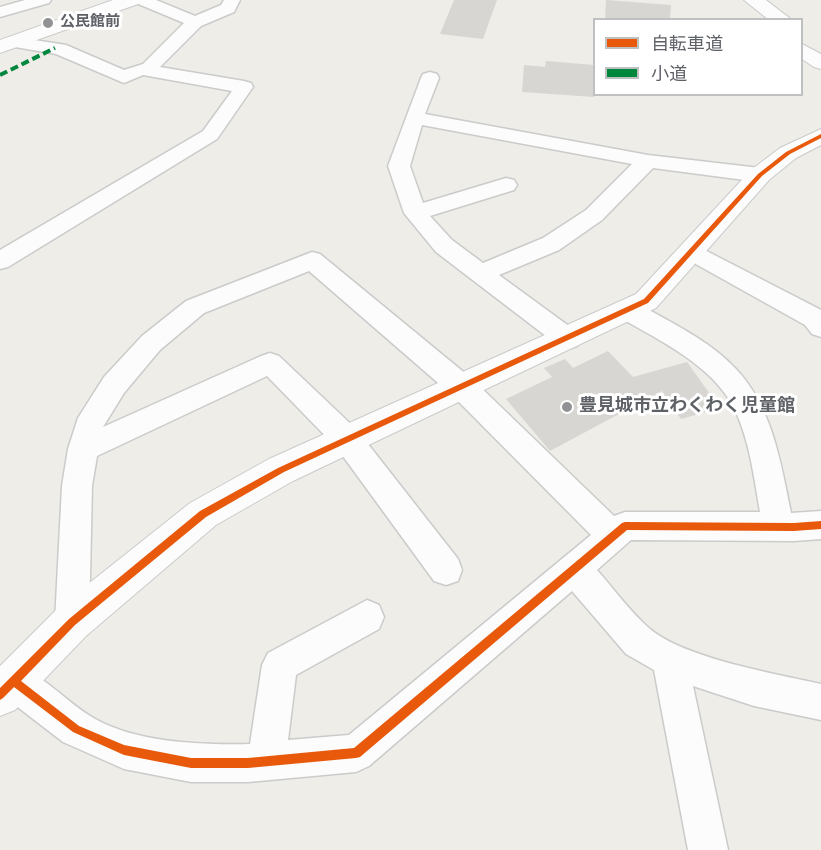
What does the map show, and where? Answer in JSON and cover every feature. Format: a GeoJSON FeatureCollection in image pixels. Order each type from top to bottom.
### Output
{"type":"FeatureCollection","features":[{"type":"Feature","properties":{"kind":"street"},"geometry":{"type":"LineString","coordinates":[[0,12],[43,0]]}},
{"type":"Feature","properties":{"kind":"street"},"geometry":{"type":"LineString","coordinates":[[142,0],[195,21]]}},
{"type":"Feature","properties":{"kind":"street"},"geometry":{"type":"LineString","coordinates":[[147,70],[195,21],[228,8],[232,0]]}},
{"type":"Feature","properties":{"kind":"street"},"geometry":{"type":"LineString","coordinates":[[7,44],[123,1]]}},
{"type":"Feature","properties":{"kind":"street"},"geometry":{"type":"LineString","coordinates":[[745,3],[755,18]]}},
{"type":"Feature","properties":{"kind":"street"},"geometry":{"type":"LineString","coordinates":[[745,3],[779,18]]}},
{"type":"Feature","properties":{"kind":"street"},"geometry":{"type":"LineString","coordinates":[[803,33],[821,44]]}},
{"type":"Feature","properties":{"kind":"street"},"geometry":{"type":"LineString","coordinates":[[0,261],[210,135],[243,87],[141,69],[124,78],[60,49],[7,44]]}},
{"type":"Feature","properties":{"kind":"street"},"geometry":{"type":"LineString","coordinates":[[803,51],[821,63]]}},
{"type":"Feature","properties":{"kind":"street"},"geometry":{"type":"LineString","coordinates":[[430,78],[414,118],[399,166],[415,213],[444,246],[568,339]]}},
{"type":"Feature","properties":{"kind":"street"},"geometry":{"type":"LineString","coordinates":[[414,118],[648,161],[760,175]]}},
{"type":"Feature","properties":{"kind":"street"},"geometry":{"type":"LineString","coordinates":[[821,136],[788,153],[760,175],[693,252],[646,301],[568,339],[280,470],[203,514],[72,622],[8,689],[76,729],[124,750],[191,763],[266,761],[356,753],[625,526],[778,528],[821,525]]}},
{"type":"Feature","properties":{"kind":"street"},"geometry":{"type":"LineString","coordinates":[[481,273],[551,244],[594,215],[648,161]]}},
{"type":"Feature","properties":{"kind":"street"},"geometry":{"type":"LineString","coordinates":[[415,213],[506,185]]}},
{"type":"Feature","properties":{"kind":"street"},"geometry":{"type":"LineString","coordinates":[[693,252],[814,318],[821,327]]}},
{"type":"Feature","properties":{"kind":"street"},"geometry":{"type":"LineString","coordinates":[[72,622],[77,486],[88,426],[114,385],[151,343],[195,307],[312,260],[462,387],[613,537]]}},
{"type":"Feature","properties":{"kind":"street"},"geometry":{"type":"LineString","coordinates":[[628,310],[698,353],[727,378],[748,410],[760,441],[778,528]]}},
{"type":"Feature","properties":{"kind":"street"},"geometry":{"type":"LineString","coordinates":[[84,449],[270,363],[347,440],[446,570]]}},
{"type":"Feature","properties":{"kind":"street"},"geometry":{"type":"LineString","coordinates":[[574,568],[638,642],[670,659],[754,688],[821,702]]}},
{"type":"Feature","properties":{"kind":"street"},"geometry":{"type":"LineString","coordinates":[[266,761],[280,665],[367,617]]}},
{"type":"Feature","properties":{"kind":"street"},"geometry":{"type":"LineString","coordinates":[[670,659],[708,850]]}},
{"type":"Feature","properties":{"kind":"building"},"geometry":{"type":"Polygon","coordinates":[[[454,0],[497,0],[483,39],[440,34],[454,0]]]}},
{"type":"Feature","properties":{"kind":"building"},"geometry":{"type":"Polygon","coordinates":[[[606,0],[671,5],[670,18],[605,18],[606,0]]]}},
{"type":"Feature","properties":{"kind":"building"},"geometry":{"type":"Polygon","coordinates":[[[546,61],[593,65],[594,97],[522,92],[524,65],[545,67],[546,61]]]}},
{"type":"Feature","properties":{"kind":"building"},"geometry":{"type":"Polygon","coordinates":[[[608,351],[633,377],[687,362],[720,408],[681,419],[662,391],[550,451],[506,399],[552,377],[544,368],[565,359],[573,368],[608,351]]]}},
{"type":"Feature","properties":{"kind":"marked path"},"geometry":{"type":"LineString","coordinates":[[0,75],[55,48]]}},
{"type":"Feature","properties":{"kind":"cycle path"},"geometry":{"type":"LineString","coordinates":[[0,695],[72,622],[203,514],[281,470],[646,301],[760,175],[788,153],[821,136]]}},
{"type":"Feature","properties":{"kind":"cycle path"},"geometry":{"type":"LineString","coordinates":[[15,682],[76,729],[124,750],[191,763],[248,763],[356,753],[625,526],[794,527],[821,525]]}},
{"type":"Feature","properties":{"kind":"place","name":"公民館前"},"geometry":{"type":"Point","coordinates":[48,23]}},
{"type":"Feature","properties":{"kind":"place","name":"豊見城市立わくわく児童館"},"geometry":{"type":"Point","coordinates":[567,407]}}]}
